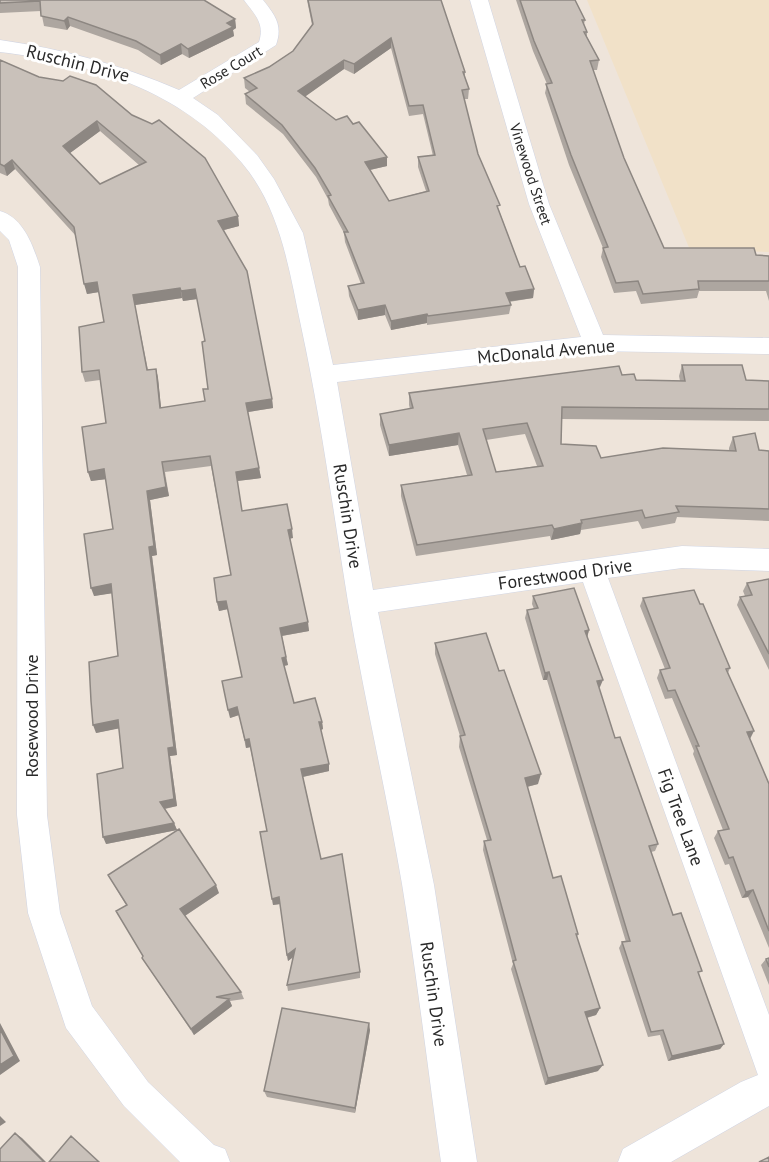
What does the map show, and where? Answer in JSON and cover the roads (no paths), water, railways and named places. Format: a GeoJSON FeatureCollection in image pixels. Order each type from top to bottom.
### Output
{"type":"FeatureCollection","features":[{"type":"Feature","properties":{"kind":"street","name":"Rose Court"},"geometry":{"type":"LineString","coordinates":[[180,98],[267,45],[272,32],[270,19],[253,0]]}},
{"type":"Feature","properties":{"kind":"street","name":"Vinewood Street"},"geometry":{"type":"LineString","coordinates":[[478,0],[539,204],[595,343]]}},
{"type":"Feature","properties":{"kind":"street","name":"Ruschin Drive"},"geometry":{"type":"LineString","coordinates":[[0,46],[47,52],[124,73],[180,98],[211,119],[232,137],[264,178],[292,233],[323,375],[362,603],[418,885],[459,1162]]}},
{"type":"Feature","properties":{"kind":"street","name":"Rosewood Drive"},"geometry":{"type":"LineString","coordinates":[[0,218],[19,238],[29,267],[32,814],[44,913],[78,1016],[136,1094],[203,1159],[212,1162]]}},
{"type":"Feature","properties":{"kind":"street","name":"McDonald Avenue"},"geometry":{"type":"LineString","coordinates":[[323,375],[595,343],[769,346]]}},
{"type":"Feature","properties":{"kind":"street","name":"Forestwood Drive"},"geometry":{"type":"LineString","coordinates":[[362,603],[682,557],[769,560]]}},
{"type":"Feature","properties":{"kind":"street","name":"Fig Tree Lane"},"geometry":{"type":"LineString","coordinates":[[592,571],[769,1062]]}},
{"type":"Feature","properties":{"kind":"street"},"geometry":{"type":"LineString","coordinates":[[636,1162],[753,1094],[769,1088]]}}]}
